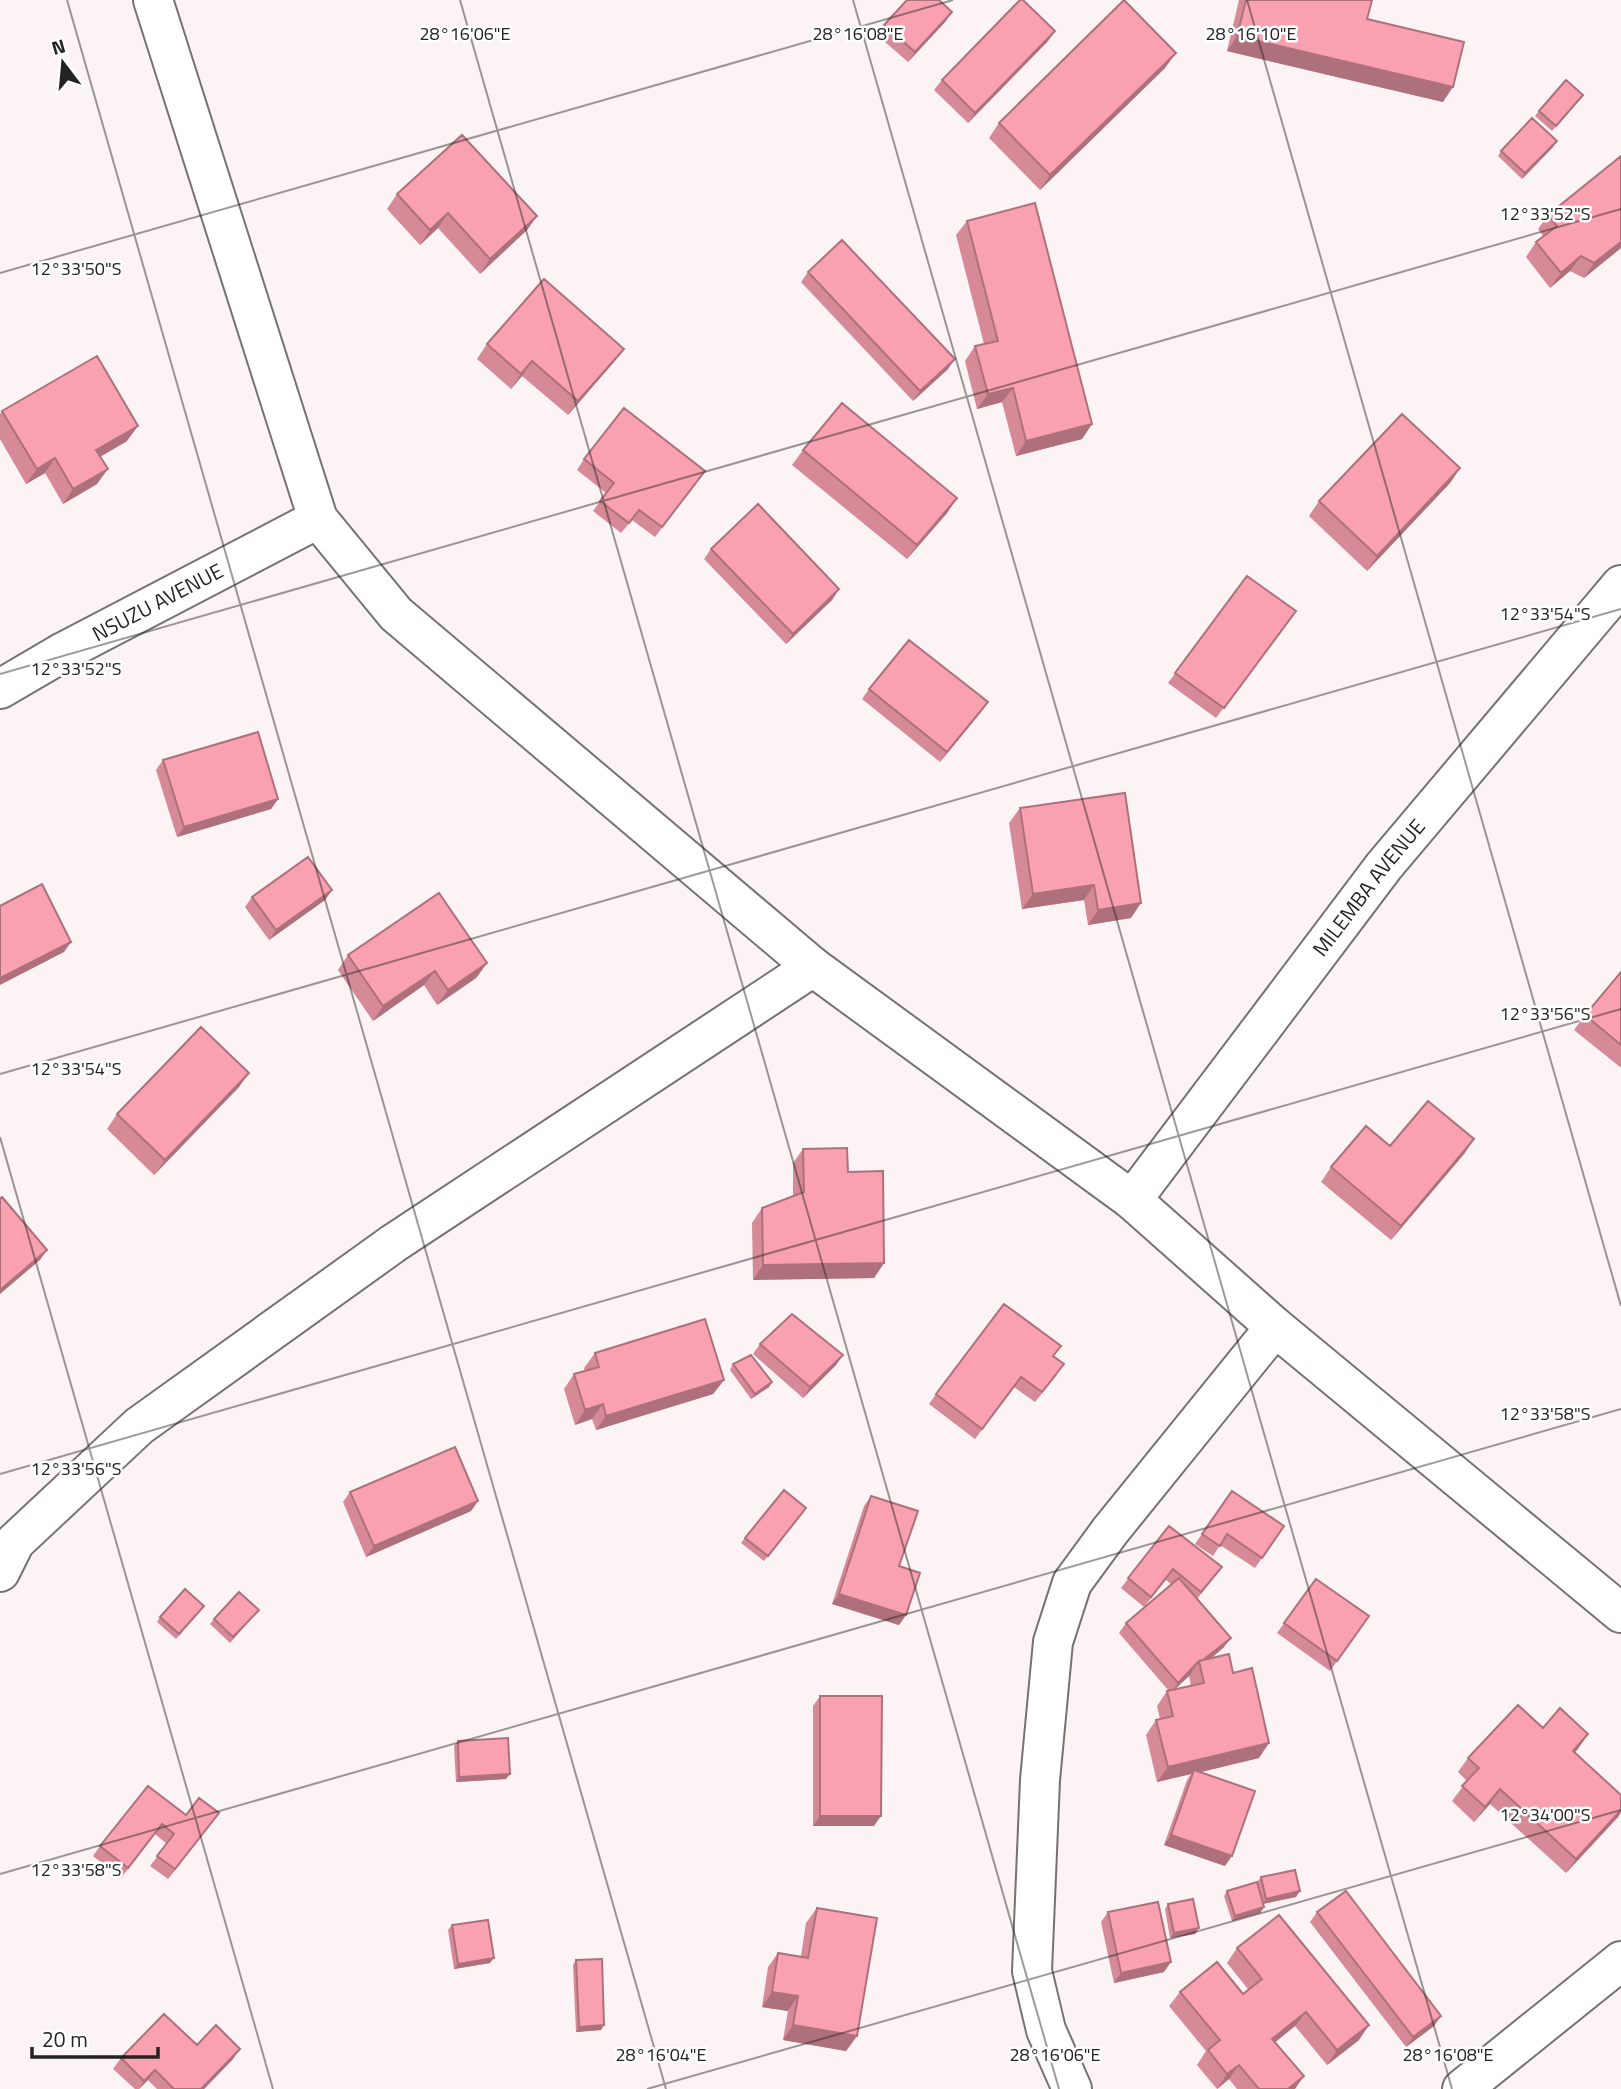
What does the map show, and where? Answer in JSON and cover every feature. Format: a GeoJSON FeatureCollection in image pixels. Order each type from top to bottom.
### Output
{"type":"FeatureCollection","features":[{"type":"Feature","properties":{"kind":"street"},"geometry":{"type":"LineString","coordinates":[[153,0],[318,519],[396,614],[813,967],[1132,1200],[1275,1327],[1621,1613]]}},
{"type":"Feature","properties":{"kind":"street","name":"NSUZU AVENUE"},"geometry":{"type":"LineString","coordinates":[[0,689],[65,651],[318,519]]}},
{"type":"Feature","properties":{"kind":"street","name":"MILEMBA AVENUE"},"geometry":{"type":"LineString","coordinates":[[1132,1200],[1384,866],[1621,585]]}},
{"type":"Feature","properties":{"kind":"street"},"geometry":{"type":"LineString","coordinates":[[0,1572],[15,1542],[139,1426],[394,1243],[813,967]]}},
{"type":"Feature","properties":{"kind":"street"},"geometry":{"type":"LineString","coordinates":[[1072,2089],[1046,2030],[1032,1971],[1041,1780],[1053,1642],[1072,1583],[1110,1531],[1275,1327]]}},
{"type":"Feature","properties":{"kind":"street"},"geometry":{"type":"LineString","coordinates":[[1462,2089],[1621,1961]]}},
{"type":"Feature","properties":{"kind":"building"},"geometry":{"type":"Polygon","coordinates":[[[907,0],[939,0],[952,12],[915,52],[884,25],[907,0]]]}},
{"type":"Feature","properties":{"kind":"building"},"geometry":{"type":"Polygon","coordinates":[[[1020,0],[1055,31],[975,113],[942,80],[1020,0]]]}},
{"type":"Feature","properties":{"kind":"building"},"geometry":{"type":"Polygon","coordinates":[[[1124,0],[1176,53],[1050,175],[999,123],[1124,0]]]}},
{"type":"Feature","properties":{"kind":"building"},"geometry":{"type":"Polygon","coordinates":[[[1246,0],[1372,0],[1367,19],[1464,42],[1453,87],[1237,36],[1246,0]]]}},
{"type":"Feature","properties":{"kind":"building"},"geometry":{"type":"Polygon","coordinates":[[[1566,80],[1583,95],[1556,126],[1539,111],[1566,80]]]}},
{"type":"Feature","properties":{"kind":"building"},"geometry":{"type":"Polygon","coordinates":[[[1532,118],[1557,141],[1525,173],[1501,151],[1532,118]]]}},
{"type":"Feature","properties":{"kind":"building"},"geometry":{"type":"Polygon","coordinates":[[[462,135],[537,216],[490,259],[448,213],[430,230],[397,194],[462,135]]]}},
{"type":"Feature","properties":{"kind":"building"},"geometry":{"type":"Polygon","coordinates":[[[1621,156],[1621,242],[1594,263],[1581,256],[1561,273],[1536,242],[1557,226],[1548,215],[1621,156]]]}},
{"type":"Feature","properties":{"kind":"building"},"geometry":{"type":"Polygon","coordinates":[[[1035,203],[1092,424],[1026,441],[1013,388],[988,394],[975,346],[998,341],[967,221],[1035,203]]]}},
{"type":"Feature","properties":{"kind":"building"},"geometry":{"type":"Polygon","coordinates":[[[842,240],[955,359],[920,391],[808,272],[842,240]]]}},
{"type":"Feature","properties":{"kind":"building"},"geometry":{"type":"Polygon","coordinates":[[[544,279],[624,349],[578,401],[532,361],[521,374],[487,344],[544,279]]]}},
{"type":"Feature","properties":{"kind":"building"},"geometry":{"type":"Polygon","coordinates":[[[97,356],[138,426],[96,450],[108,469],[73,489],[55,458],[37,469],[2,411],[97,356]]]}},
{"type":"Feature","properties":{"kind":"building"},"geometry":{"type":"Polygon","coordinates":[[[842,403],[957,498],[917,545],[803,450],[842,403]]]}},
{"type":"Feature","properties":{"kind":"building"},"geometry":{"type":"Polygon","coordinates":[[[624,408],[705,471],[662,527],[639,510],[629,523],[600,501],[614,483],[584,459],[624,408]]]}},
{"type":"Feature","properties":{"kind":"building"},"geometry":{"type":"Polygon","coordinates":[[[1402,414],[1460,468],[1377,556],[1319,501],[1402,414]]]}},
{"type":"Feature","properties":{"kind":"building"},"geometry":{"type":"Polygon","coordinates":[[[758,504],[839,589],[793,634],[711,549],[758,504]]]}},
{"type":"Feature","properties":{"kind":"building"},"geometry":{"type":"Polygon","coordinates":[[[1247,576],[1296,611],[1224,708],[1175,673],[1247,576]]]}},
{"type":"Feature","properties":{"kind":"building"},"geometry":{"type":"Polygon","coordinates":[[[909,640],[988,702],[947,752],[869,689],[909,640]]]}},
{"type":"Feature","properties":{"kind":"building"},"geometry":{"type":"Polygon","coordinates":[[[258,732],[278,799],[184,827],[163,760],[258,732]]]}},
{"type":"Feature","properties":{"kind":"building"},"geometry":{"type":"Polygon","coordinates":[[[1125,793],[1141,903],[1098,910],[1094,885],[1033,894],[1020,808],[1125,793]]]}},
{"type":"Feature","properties":{"kind":"building"},"geometry":{"type":"Polygon","coordinates":[[[308,857],[332,890],[276,930],[252,897],[308,857]]]}},
{"type":"Feature","properties":{"kind":"building"},"geometry":{"type":"Polygon","coordinates":[[[42,884],[71,942],[0,978],[0,906],[42,884]]]}},
{"type":"Feature","properties":{"kind":"building"},"geometry":{"type":"Polygon","coordinates":[[[439,893],[487,963],[448,990],[435,971],[383,1006],[348,955],[439,893]]]}},
{"type":"Feature","properties":{"kind":"building"},"geometry":{"type":"Polygon","coordinates":[[[1621,972],[1621,1045],[1585,1015],[1621,972]]]}},
{"type":"Feature","properties":{"kind":"building"},"geometry":{"type":"Polygon","coordinates":[[[201,1027],[249,1073],[165,1160],[117,1114],[201,1027]]]}},
{"type":"Feature","properties":{"kind":"building"},"geometry":{"type":"Polygon","coordinates":[[[1428,1101],[1474,1139],[1401,1226],[1331,1167],[1366,1126],[1390,1146],[1428,1101]]]}},
{"type":"Feature","properties":{"kind":"building"},"geometry":{"type":"Polygon","coordinates":[[[847,1148],[848,1172],[883,1171],[884,1263],[763,1265],[762,1208],[804,1192],[803,1149],[847,1148]]]}},
{"type":"Feature","properties":{"kind":"building"},"geometry":{"type":"Polygon","coordinates":[[[2,1197],[47,1250],[0,1290],[0,1199],[2,1197]]]}},
{"type":"Feature","properties":{"kind":"building"},"geometry":{"type":"Polygon","coordinates":[[[1004,1304],[1061,1346],[1053,1356],[1064,1364],[1042,1392],[1021,1377],[982,1429],[936,1394],[1004,1304]]]}},
{"type":"Feature","properties":{"kind":"building"},"geometry":{"type":"Polygon","coordinates":[[[792,1314],[843,1355],[810,1387],[760,1344],[792,1314]]]}},
{"type":"Feature","properties":{"kind":"building"},"geometry":{"type":"Polygon","coordinates":[[[705,1319],[724,1380],[606,1416],[603,1404],[585,1410],[574,1374],[599,1367],[595,1353],[705,1319]]]}},
{"type":"Feature","properties":{"kind":"building"},"geometry":{"type":"Polygon","coordinates":[[[751,1355],[772,1382],[755,1394],[733,1364],[751,1355]]]}},
{"type":"Feature","properties":{"kind":"building"},"geometry":{"type":"Polygon","coordinates":[[[455,1447],[478,1501],[374,1546],[350,1492],[455,1447]]]}},
{"type":"Feature","properties":{"kind":"building"},"geometry":{"type":"Polygon","coordinates":[[[784,1490],[806,1508],[768,1556],[745,1538],[784,1490]]]}},
{"type":"Feature","properties":{"kind":"building"},"geometry":{"type":"Polygon","coordinates":[[[1232,1491],[1284,1526],[1262,1558],[1227,1534],[1220,1546],[1202,1534],[1232,1491]]]}},
{"type":"Feature","properties":{"kind":"building"},"geometry":{"type":"Polygon","coordinates":[[[871,1496],[918,1511],[899,1566],[920,1573],[906,1615],[839,1594],[871,1496]]]}},
{"type":"Feature","properties":{"kind":"building"},"geometry":{"type":"Polygon","coordinates":[[[1169,1526],[1222,1567],[1201,1592],[1173,1569],[1151,1597],[1128,1578],[1169,1526]]]}},
{"type":"Feature","properties":{"kind":"building"},"geometry":{"type":"Polygon","coordinates":[[[1179,1578],[1231,1638],[1199,1661],[1178,1683],[1126,1623],[1179,1578]]]}},
{"type":"Feature","properties":{"kind":"building"},"geometry":{"type":"Polygon","coordinates":[[[1316,1579],[1369,1616],[1337,1661],[1284,1623],[1316,1579]]]}},
{"type":"Feature","properties":{"kind":"building"},"geometry":{"type":"Polygon","coordinates":[[[185,1589],[204,1606],[179,1634],[160,1617],[185,1589]]]}},
{"type":"Feature","properties":{"kind":"building"},"geometry":{"type":"Polygon","coordinates":[[[239,1592],[259,1610],[233,1637],[214,1619],[239,1592]]]}},
{"type":"Feature","properties":{"kind":"building"},"geometry":{"type":"Polygon","coordinates":[[[1229,1654],[1233,1673],[1252,1668],[1269,1743],[1168,1767],[1156,1720],[1173,1716],[1167,1691],[1204,1683],[1199,1661],[1229,1654]]]}},
{"type":"Feature","properties":{"kind":"building"},"geometry":{"type":"Polygon","coordinates":[[[820,1696],[882,1696],[881,1816],[820,1816],[820,1696]]]}},
{"type":"Feature","properties":{"kind":"building"},"geometry":{"type":"Polygon","coordinates":[[[1518,1705],[1543,1728],[1560,1708],[1588,1734],[1573,1751],[1621,1795],[1621,1810],[1576,1859],[1500,1789],[1485,1807],[1462,1786],[1479,1768],[1468,1758],[1518,1705]]]}},
{"type":"Feature","properties":{"kind":"building"},"geometry":{"type":"Polygon","coordinates":[[[508,1738],[510,1774],[459,1777],[458,1741],[508,1738]]]}},
{"type":"Feature","properties":{"kind":"building"},"geometry":{"type":"Polygon","coordinates":[[[1194,1770],[1255,1791],[1232,1856],[1171,1835],[1194,1770]]]}},
{"type":"Feature","properties":{"kind":"building"},"geometry":{"type":"Polygon","coordinates":[[[148,1786],[186,1815],[199,1798],[219,1813],[175,1869],[157,1856],[174,1834],[162,1824],[128,1868],[100,1846],[148,1786]]]}},
{"type":"Feature","properties":{"kind":"building"},"geometry":{"type":"Polygon","coordinates":[[[1295,1870],[1300,1891],[1266,1899],[1261,1877],[1295,1870]]]}},
{"type":"Feature","properties":{"kind":"building"},"geometry":{"type":"Polygon","coordinates":[[[1257,1882],[1264,1907],[1235,1916],[1227,1891],[1257,1882]]]}},
{"type":"Feature","properties":{"kind":"building"},"geometry":{"type":"Polygon","coordinates":[[[1346,1891],[1441,2016],[1413,2037],[1317,1912],[1346,1891]]]}},
{"type":"Feature","properties":{"kind":"building"},"geometry":{"type":"Polygon","coordinates":[[[1193,1899],[1199,1928],[1174,1933],[1168,1904],[1193,1899]]]}},
{"type":"Feature","properties":{"kind":"building"},"geometry":{"type":"Polygon","coordinates":[[[1158,1902],[1171,1962],[1121,1973],[1108,1912],[1158,1902]]]}},
{"type":"Feature","properties":{"kind":"building"},"geometry":{"type":"Polygon","coordinates":[[[817,1908],[877,1918],[857,2036],[793,2025],[798,1996],[772,1992],[778,1953],[808,1958],[817,1908]]]}},
{"type":"Feature","properties":{"kind":"building"},"geometry":{"type":"Polygon","coordinates":[[[1279,1915],[1369,2025],[1337,2050],[1306,2012],[1272,2039],[1304,2076],[1288,2089],[1259,2089],[1239,2065],[1227,2074],[1208,2050],[1220,2040],[1180,1992],[1217,1962],[1243,1994],[1262,1979],[1237,1948],[1279,1915]]]}},
{"type":"Feature","properties":{"kind":"building"},"geometry":{"type":"Polygon","coordinates":[[[488,1920],[494,1958],[458,1964],[452,1925],[488,1920]]]}},
{"type":"Feature","properties":{"kind":"building"},"geometry":{"type":"Polygon","coordinates":[[[602,1959],[604,2025],[579,2027],[576,1960],[602,1959]]]}},
{"type":"Feature","properties":{"kind":"building"},"geometry":{"type":"Polygon","coordinates":[[[164,2014],[197,2045],[216,2025],[240,2049],[201,2089],[174,2089],[155,2070],[144,2081],[121,2058],[164,2014]]]}}]}
